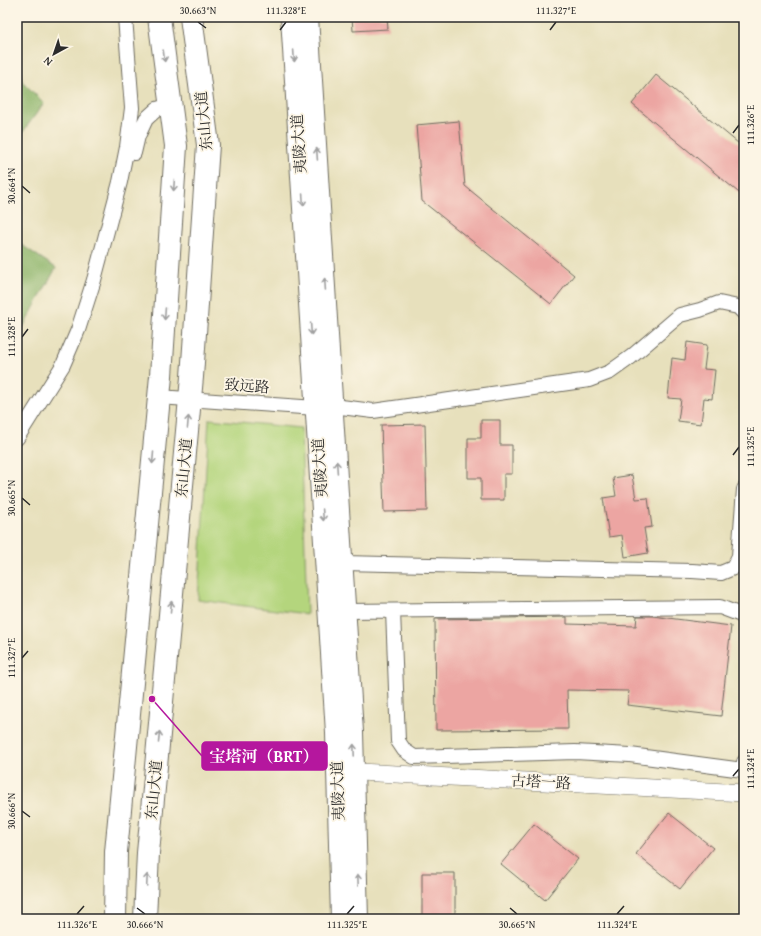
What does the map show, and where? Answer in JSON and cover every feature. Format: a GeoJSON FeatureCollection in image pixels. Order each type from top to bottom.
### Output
{"type":"FeatureCollection","features":[{"type":"Feature","properties":{"kind":"main road","name":"东山大道"},"geometry":{"type":"LineString","coordinates":[[115,919],[116,852],[159,397],[176,146],[159,17]]}},
{"type":"Feature","properties":{"kind":"main road","name":"东山大道"},"geometry":{"type":"LineString","coordinates":[[145,919],[149,845],[190,399],[208,145],[191,17]]}},
{"type":"Feature","properties":{"kind":"main road","name":"夷陵大道"},"geometry":{"type":"LineString","coordinates":[[291,17],[324,407],[343,563],[346,611],[346,771],[341,919]]}},
{"type":"Feature","properties":{"kind":"main road","name":"夷陵大道"},"geometry":{"type":"LineString","coordinates":[[308,17],[336,733],[346,771],[358,919]]}},
{"type":"Feature","properties":{"kind":"street"},"geometry":{"type":"LineString","coordinates":[[17,438],[63,364],[78,330],[94,280],[120,182],[132,108],[125,17]]}},
{"type":"Feature","properties":{"kind":"street"},"geometry":{"type":"LineString","coordinates":[[125,158],[130,158],[135,152],[138,136],[146,119],[157,109],[171,105]]}},
{"type":"Feature","properties":{"kind":"street","name":"致远路"},"geometry":{"type":"LineString","coordinates":[[159,397],[373,411],[589,380],[610,372],[631,357],[680,315],[719,303],[738,307],[744,313]]}},
{"type":"Feature","properties":{"kind":"street"},"geometry":{"type":"LineString","coordinates":[[343,563],[692,571],[721,573],[733,568],[739,556],[744,489]]}},
{"type":"Feature","properties":{"kind":"street"},"geometry":{"type":"LineString","coordinates":[[346,611],[720,608],[741,615],[744,618]]}},
{"type":"Feature","properties":{"kind":"street"},"geometry":{"type":"LineString","coordinates":[[393,610],[398,741],[404,750],[414,757],[575,752],[630,755],[743,770],[744,762]]}},
{"type":"Feature","properties":{"kind":"street","name":"古塔一路"},"geometry":{"type":"LineString","coordinates":[[346,771],[744,792]]}},
{"type":"Feature","properties":{"kind":"green space"},"geometry":{"type":"Polygon","coordinates":[[[17,35],[22,81],[44,103],[17,140],[17,35]]]}},
{"type":"Feature","properties":{"kind":"green space"},"geometry":{"type":"Polygon","coordinates":[[[17,242],[56,268],[17,338],[17,242]]]}},
{"type":"Feature","properties":{"kind":"green space"},"geometry":{"type":"Polygon","coordinates":[[[209,419],[301,428],[307,614],[198,600],[209,419]]]}},
{"type":"Feature","properties":{"kind":"building"},"geometry":{"type":"Polygon","coordinates":[[[352,17],[387,17],[388,29],[353,31],[352,17]]]}},
{"type":"Feature","properties":{"kind":"building"},"geometry":{"type":"Polygon","coordinates":[[[656,75],[744,148],[744,197],[632,104],[656,75]]]}},
{"type":"Feature","properties":{"kind":"building"},"geometry":{"type":"Polygon","coordinates":[[[459,121],[465,186],[574,275],[551,304],[422,201],[416,125],[459,121]]]}},
{"type":"Feature","properties":{"kind":"building"},"geometry":{"type":"Polygon","coordinates":[[[687,342],[707,345],[704,369],[715,370],[712,399],[704,398],[701,424],[678,421],[681,399],[668,398],[672,358],[685,360],[687,342]]]}},
{"type":"Feature","properties":{"kind":"building"},"geometry":{"type":"Polygon","coordinates":[[[481,420],[500,420],[500,445],[512,445],[512,474],[504,474],[504,500],[481,500],[481,478],[468,478],[468,438],[481,438],[481,420]]]}},
{"type":"Feature","properties":{"kind":"building"},"geometry":{"type":"Polygon","coordinates":[[[425,424],[427,511],[384,512],[381,425],[425,424]]]}},
{"type":"Feature","properties":{"kind":"building"},"geometry":{"type":"Polygon","coordinates":[[[632,475],[636,499],[648,498],[652,527],[644,528],[648,553],[625,557],[622,535],[609,537],[603,498],[616,496],[613,478],[632,475]]]}},
{"type":"Feature","properties":{"kind":"building"},"geometry":{"type":"Polygon","coordinates":[[[637,616],[652,616],[731,626],[721,716],[627,705],[629,691],[567,690],[568,729],[436,730],[435,619],[567,617],[567,624],[636,626],[637,616]]]}},
{"type":"Feature","properties":{"kind":"building"},"geometry":{"type":"Polygon","coordinates":[[[669,813],[713,848],[680,889],[636,854],[669,813]]]}},
{"type":"Feature","properties":{"kind":"building"},"geometry":{"type":"Polygon","coordinates":[[[534,824],[578,859],[545,900],[501,864],[534,824]]]}},
{"type":"Feature","properties":{"kind":"building"},"geometry":{"type":"Polygon","coordinates":[[[422,873],[455,873],[455,919],[422,919],[422,873]]]}},
{"type":"Feature","properties":{"kind":"place","name":"宝塔河（BRT）"},"geometry":{"type":"Point","coordinates":[152,699]}}]}
